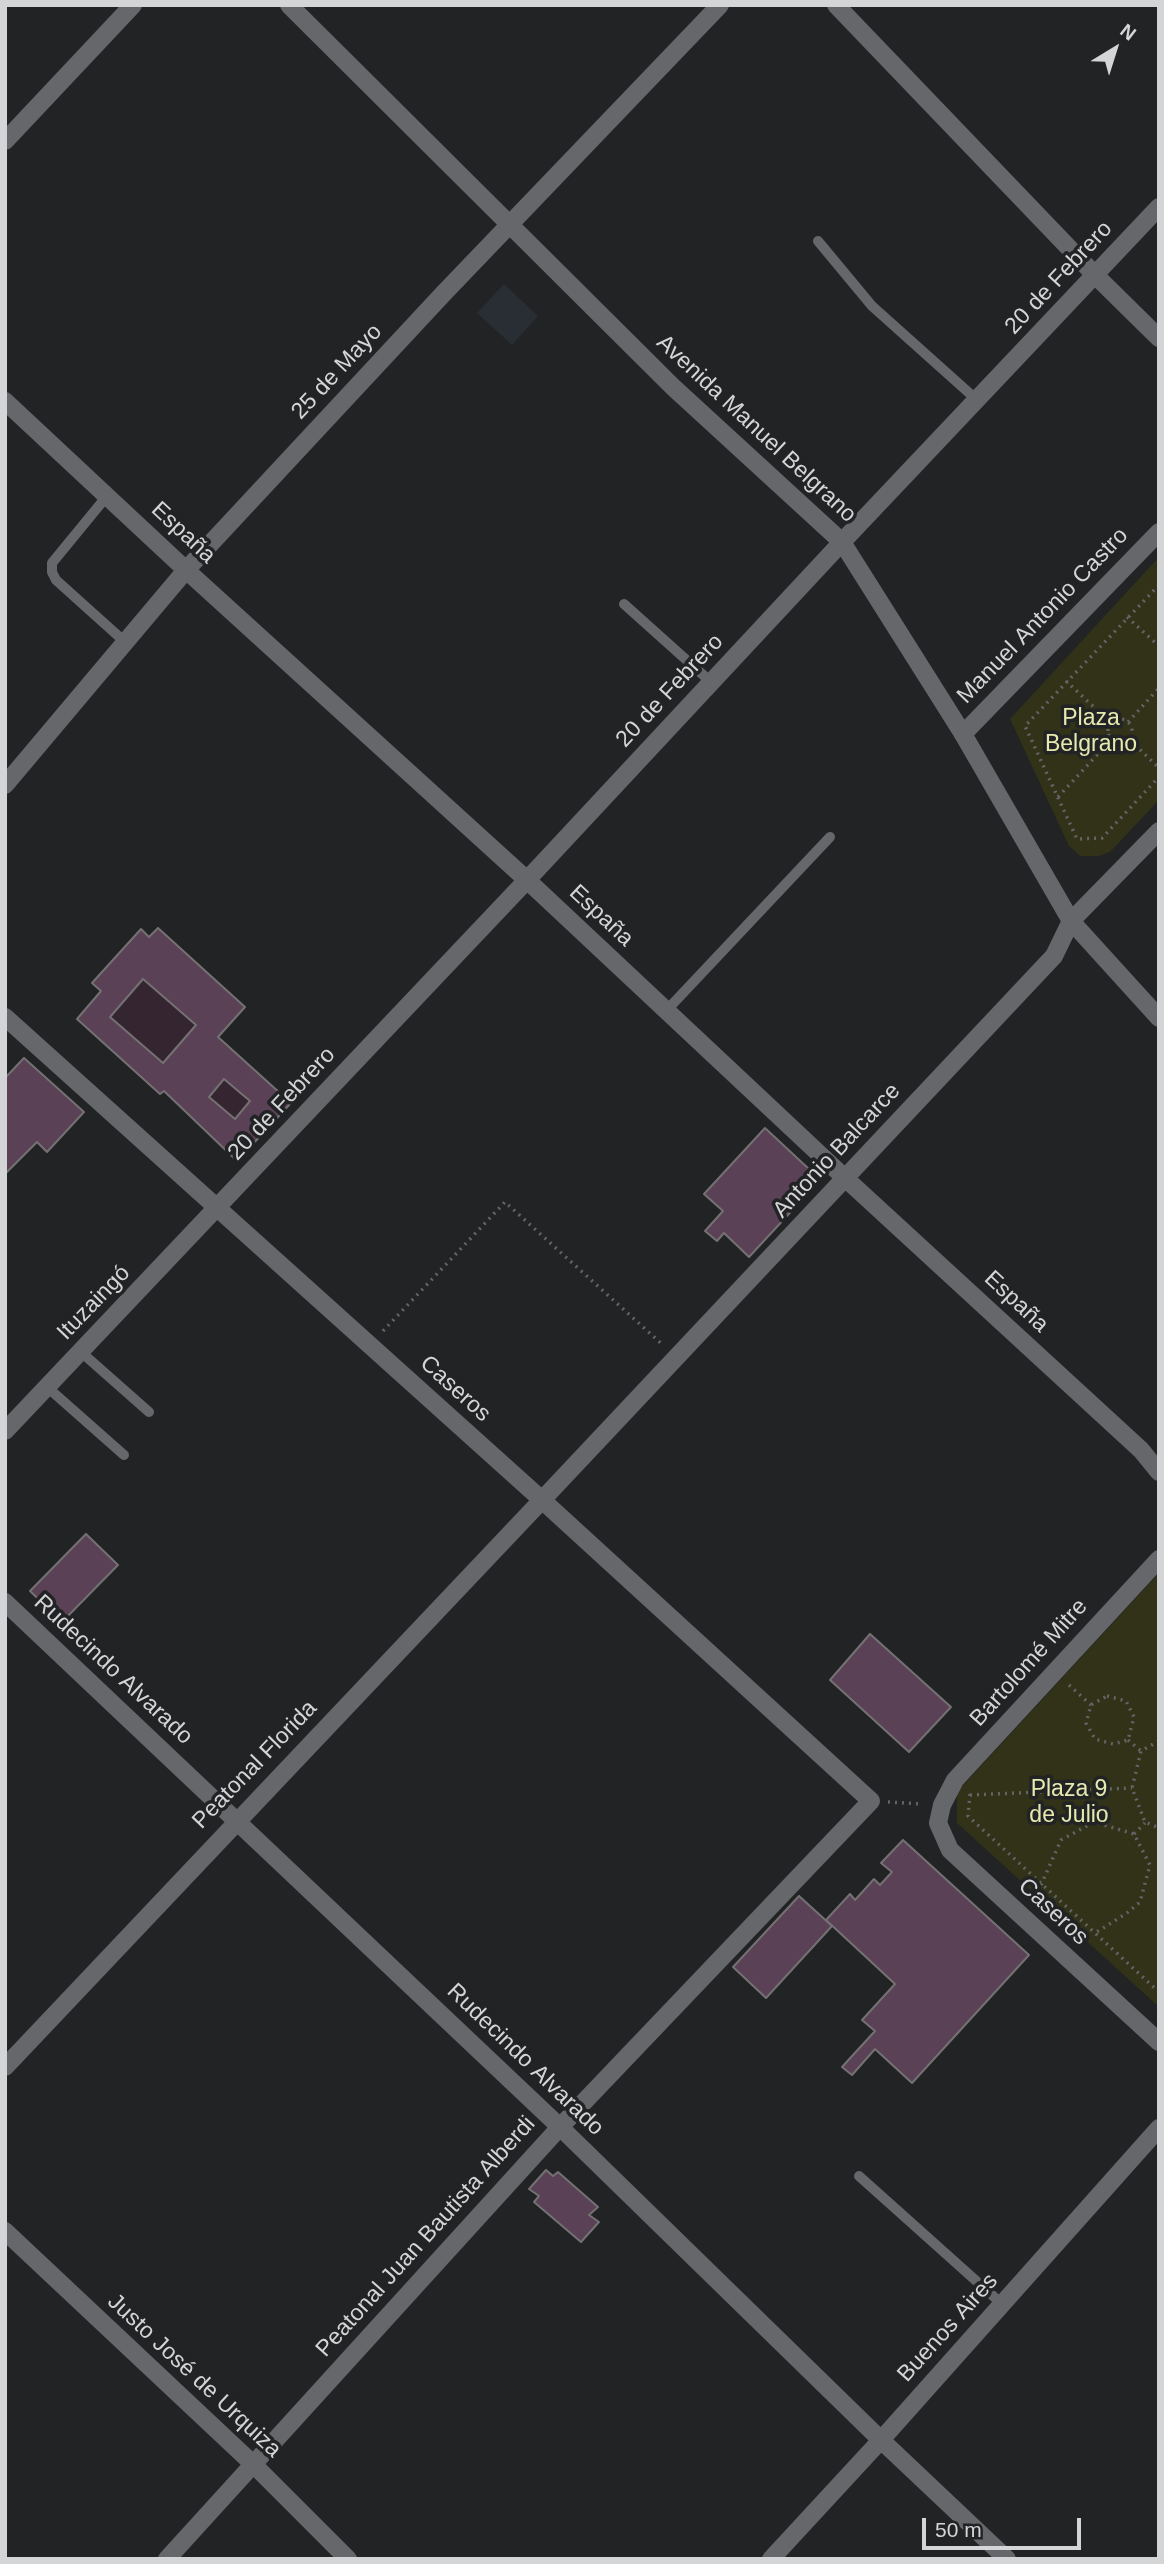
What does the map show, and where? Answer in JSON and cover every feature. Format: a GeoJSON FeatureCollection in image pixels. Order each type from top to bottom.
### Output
{"type":"FeatureCollection","features":[{"type":"Feature","properties":{"kind":"street"},"geometry":{"type":"LineString","coordinates":[[5,141],[133,5]]}},
{"type":"Feature","properties":{"kind":"street","name":"Avenida Manuel Belgrano"},"geometry":{"type":"LineString","coordinates":[[289,5],[508,226],[673,387],[842,542],[963,734],[1071,921],[1159,1018]]}},
{"type":"Feature","properties":{"kind":"street","name":"25 de Mayo"},"geometry":{"type":"LineString","coordinates":[[5,785],[186,570],[508,226],[720,5]]}},
{"type":"Feature","properties":{"kind":"street"},"geometry":{"type":"LineString","coordinates":[[836,5],[1159,338]]}},
{"type":"Feature","properties":{"kind":"street","name":"20 de Febrero"},"geometry":{"type":"LineString","coordinates":[[217,1208],[1159,206]]}},
{"type":"Feature","properties":{"kind":"street","name":"España"},"geometry":{"type":"LineString","coordinates":[[5,401],[186,570],[527,880],[1141,1450],[1159,1472]]}},
{"type":"Feature","properties":{"kind":"street","name":"Manuel Antonio Castro"},"geometry":{"type":"LineString","coordinates":[[963,734],[1159,532]]}},
{"type":"Feature","properties":{"kind":"street","name":"Antonio Balcarce"},"geometry":{"type":"LineString","coordinates":[[542,1500],[1054,956],[1071,921],[1159,831]]}},
{"type":"Feature","properties":{"kind":"street","name":"Caseros"},"geometry":{"type":"LineString","coordinates":[[5,1017],[542,1500],[871,1801]]}},
{"type":"Feature","properties":{"kind":"street","name":"Ituzaingó"},"geometry":{"type":"LineString","coordinates":[[5,1431],[217,1208]]}},
{"type":"Feature","properties":{"kind":"street","name":"Peatonal Florida"},"geometry":{"type":"LineString","coordinates":[[5,2067],[236,1820],[542,1500]]}},
{"type":"Feature","properties":{"kind":"street","name":"Bartolomé Mitre"},"geometry":{"type":"LineString","coordinates":[[943,1805],[955,1780],[1159,1559]]}},
{"type":"Feature","properties":{"kind":"street","name":"Rudecindo Alvarado"},"geometry":{"type":"LineString","coordinates":[[5,1602],[560,2127],[1007,2559]]}},
{"type":"Feature","properties":{"kind":"street","name":"Peatonal Juan Bautista Alberdi"},"geometry":{"type":"LineString","coordinates":[[167,2559],[560,2127],[871,1801]]}},
{"type":"Feature","properties":{"kind":"street","name":"Caseros"},"geometry":{"type":"LineString","coordinates":[[943,1805],[938,1823],[950,1850],[1159,2042]]}},
{"type":"Feature","properties":{"kind":"street"},"geometry":{"type":"LineString","coordinates":[[1136,2021],[1159,2034]]}},
{"type":"Feature","properties":{"kind":"street","name":"Buenos Aires"},"geometry":{"type":"LineString","coordinates":[[771,2559],[881,2440],[1159,2128]]}},
{"type":"Feature","properties":{"kind":"street","name":"Justo José de Urquiza"},"geometry":{"type":"LineString","coordinates":[[5,2231],[253,2465],[348,2559]]}},
{"type":"Feature","properties":{"kind":"lane"},"geometry":{"type":"LineString","coordinates":[[818,241],[872,306],[977,400]]}},
{"type":"Feature","properties":{"kind":"lane"},"geometry":{"type":"LineString","coordinates":[[107,496],[52,563],[52,572],[56,580],[125,642]]}},
{"type":"Feature","properties":{"kind":"lane"},"geometry":{"type":"LineString","coordinates":[[624,604],[711,682]]}},
{"type":"Feature","properties":{"kind":"lane"},"geometry":{"type":"LineString","coordinates":[[666,1011],[830,837]]}},
{"type":"Feature","properties":{"kind":"lane"},"geometry":{"type":"LineString","coordinates":[[81,1352],[149,1412]]}},
{"type":"Feature","properties":{"kind":"lane"},"geometry":{"type":"LineString","coordinates":[[47,1387],[124,1455]]}},
{"type":"Feature","properties":{"kind":"lane"},"geometry":{"type":"LineString","coordinates":[[859,2176],[1002,2304]]}},
{"type":"Feature","properties":{"kind":"path"},"geometry":{"type":"LineString","coordinates":[[1159,585],[1025,726],[1077,839],[1102,838],[1159,776]]}},
{"type":"Feature","properties":{"kind":"path"},"geometry":{"type":"LineString","coordinates":[[1128,617],[1159,646]]}},
{"type":"Feature","properties":{"kind":"path"},"geometry":{"type":"LineString","coordinates":[[1066,681],[1111,723]]}},
{"type":"Feature","properties":{"kind":"path"},"geometry":{"type":"LineString","coordinates":[[1128,722],[1159,688]]}},
{"type":"Feature","properties":{"kind":"path"},"geometry":{"type":"LineString","coordinates":[[1111,740],[1108,733],[1111,723],[1117,719],[1128,722],[1132,728],[1129,740]]}},
{"type":"Feature","properties":{"kind":"path"},"geometry":{"type":"LineString","coordinates":[[1058,797],[1111,740]]}},
{"type":"Feature","properties":{"kind":"path"},"geometry":{"type":"LineString","coordinates":[[1111,740],[1122,743],[1129,740]]}},
{"type":"Feature","properties":{"kind":"path"},"geometry":{"type":"LineString","coordinates":[[1129,740],[1159,768]]}},
{"type":"Feature","properties":{"kind":"path"},"geometry":{"type":"LineString","coordinates":[[370,1345],[505,1202],[668,1349]]}},
{"type":"Feature","properties":{"kind":"path"},"geometry":{"type":"LineString","coordinates":[[1063,1680],[1091,1705]]}},
{"type":"Feature","properties":{"kind":"path"},"geometry":{"type":"LineString","coordinates":[[1107,1696],[1126,1701],[1134,1717],[1128,1740],[1113,1744],[1095,1739],[1086,1723],[1091,1705],[1107,1696]]}},
{"type":"Feature","properties":{"kind":"path"},"geometry":{"type":"LineString","coordinates":[[1128,1740],[1141,1751]]}},
{"type":"Feature","properties":{"kind":"path"},"geometry":{"type":"LineString","coordinates":[[1159,1741],[1141,1751],[1132,1787],[1145,1822],[1159,1828]]}},
{"type":"Feature","properties":{"kind":"path"},"geometry":{"type":"LineString","coordinates":[[871,1801],[943,1805],[970,1795],[1132,1787]]}},
{"type":"Feature","properties":{"kind":"path"},"geometry":{"type":"LineString","coordinates":[[970,1795],[968,1816],[1159,1992]]}},
{"type":"Feature","properties":{"kind":"path"},"geometry":{"type":"LineString","coordinates":[[1041,1885],[1061,1840],[1094,1822],[1134,1834],[1150,1865],[1140,1902],[1094,1933]]}},
{"type":"Feature","properties":{"kind":"path"},"geometry":{"type":"LineString","coordinates":[[1134,1834],[1145,1822]]}},
{"type":"Feature","properties":{"kind":"shaded area"},"geometry":{"type":"Polygon","coordinates":[[[504,284],[538,316],[512,345],[477,313],[504,284]]]}},
{"type":"Feature","properties":{"kind":"shaded area"},"geometry":{"type":"Polygon","coordinates":[[[158,928],[245,1007],[218,1037],[291,1103],[237,1161],[165,1092],[160,1094],[77,1019],[101,991],[92,983],[141,929],[149,937],[158,928]]]}},
{"type":"Feature","properties":{"kind":"green space","name":"Plaza Belgrano"},"geometry":{"type":"Polygon","coordinates":[[[1159,557],[1159,800],[1110,852],[1099,856],[1080,856],[1069,846],[1010,719],[1159,557]]]}},
{"type":"Feature","properties":{"kind":"green space","name":"Plaza 9 de Julio"},"geometry":{"type":"Polygon","coordinates":[[[1159,1573],[1159,2007],[957,1823],[957,1792],[1159,1573]]]}},
{"type":"Feature","properties":{"kind":"building"},"geometry":{"type":"Polygon","coordinates":[[[158,928],[245,1007],[218,1037],[291,1103],[237,1161],[164,1091],[160,1094],[77,1019],[101,991],[92,983],[141,929],[149,937],[158,928]],[[143,979],[110,1017],[163,1063],[196,1025],[143,979]],[[224,1079],[209,1097],[235,1119],[250,1101],[224,1079]]]}},
{"type":"Feature","properties":{"kind":"building"},"geometry":{"type":"Polygon","coordinates":[[[24,1058],[84,1112],[47,1152],[37,1142],[5,1174],[5,1078],[24,1058]]]}},
{"type":"Feature","properties":{"kind":"building"},"geometry":{"type":"Polygon","coordinates":[[[765,1128],[810,1170],[811,1190],[749,1257],[724,1233],[717,1241],[705,1231],[723,1211],[704,1194],[765,1128]]]}},
{"type":"Feature","properties":{"kind":"building"},"geometry":{"type":"Polygon","coordinates":[[[86,1534],[118,1565],[62,1622],[30,1591],[86,1534]]]}},
{"type":"Feature","properties":{"kind":"building"},"geometry":{"type":"Polygon","coordinates":[[[870,1634],[951,1707],[909,1752],[830,1680],[870,1634]]]}},
{"type":"Feature","properties":{"kind":"building"},"geometry":{"type":"Polygon","coordinates":[[[903,1840],[1029,1955],[912,2083],[875,2049],[852,2075],[842,2067],[875,2031],[862,2020],[895,1984],[826,1920],[850,1894],[855,1900],[874,1879],[880,1885],[892,1872],[881,1863],[903,1840]]]}},
{"type":"Feature","properties":{"kind":"building"},"geometry":{"type":"Polygon","coordinates":[[[799,1896],[832,1926],[766,1998],[733,1967],[799,1896]]]}},
{"type":"Feature","properties":{"kind":"building"},"geometry":{"type":"Polygon","coordinates":[[[546,2170],[553,2176],[558,2172],[598,2207],[589,2215],[599,2222],[581,2242],[534,2202],[539,2196],[529,2189],[546,2170]]]}}]}
